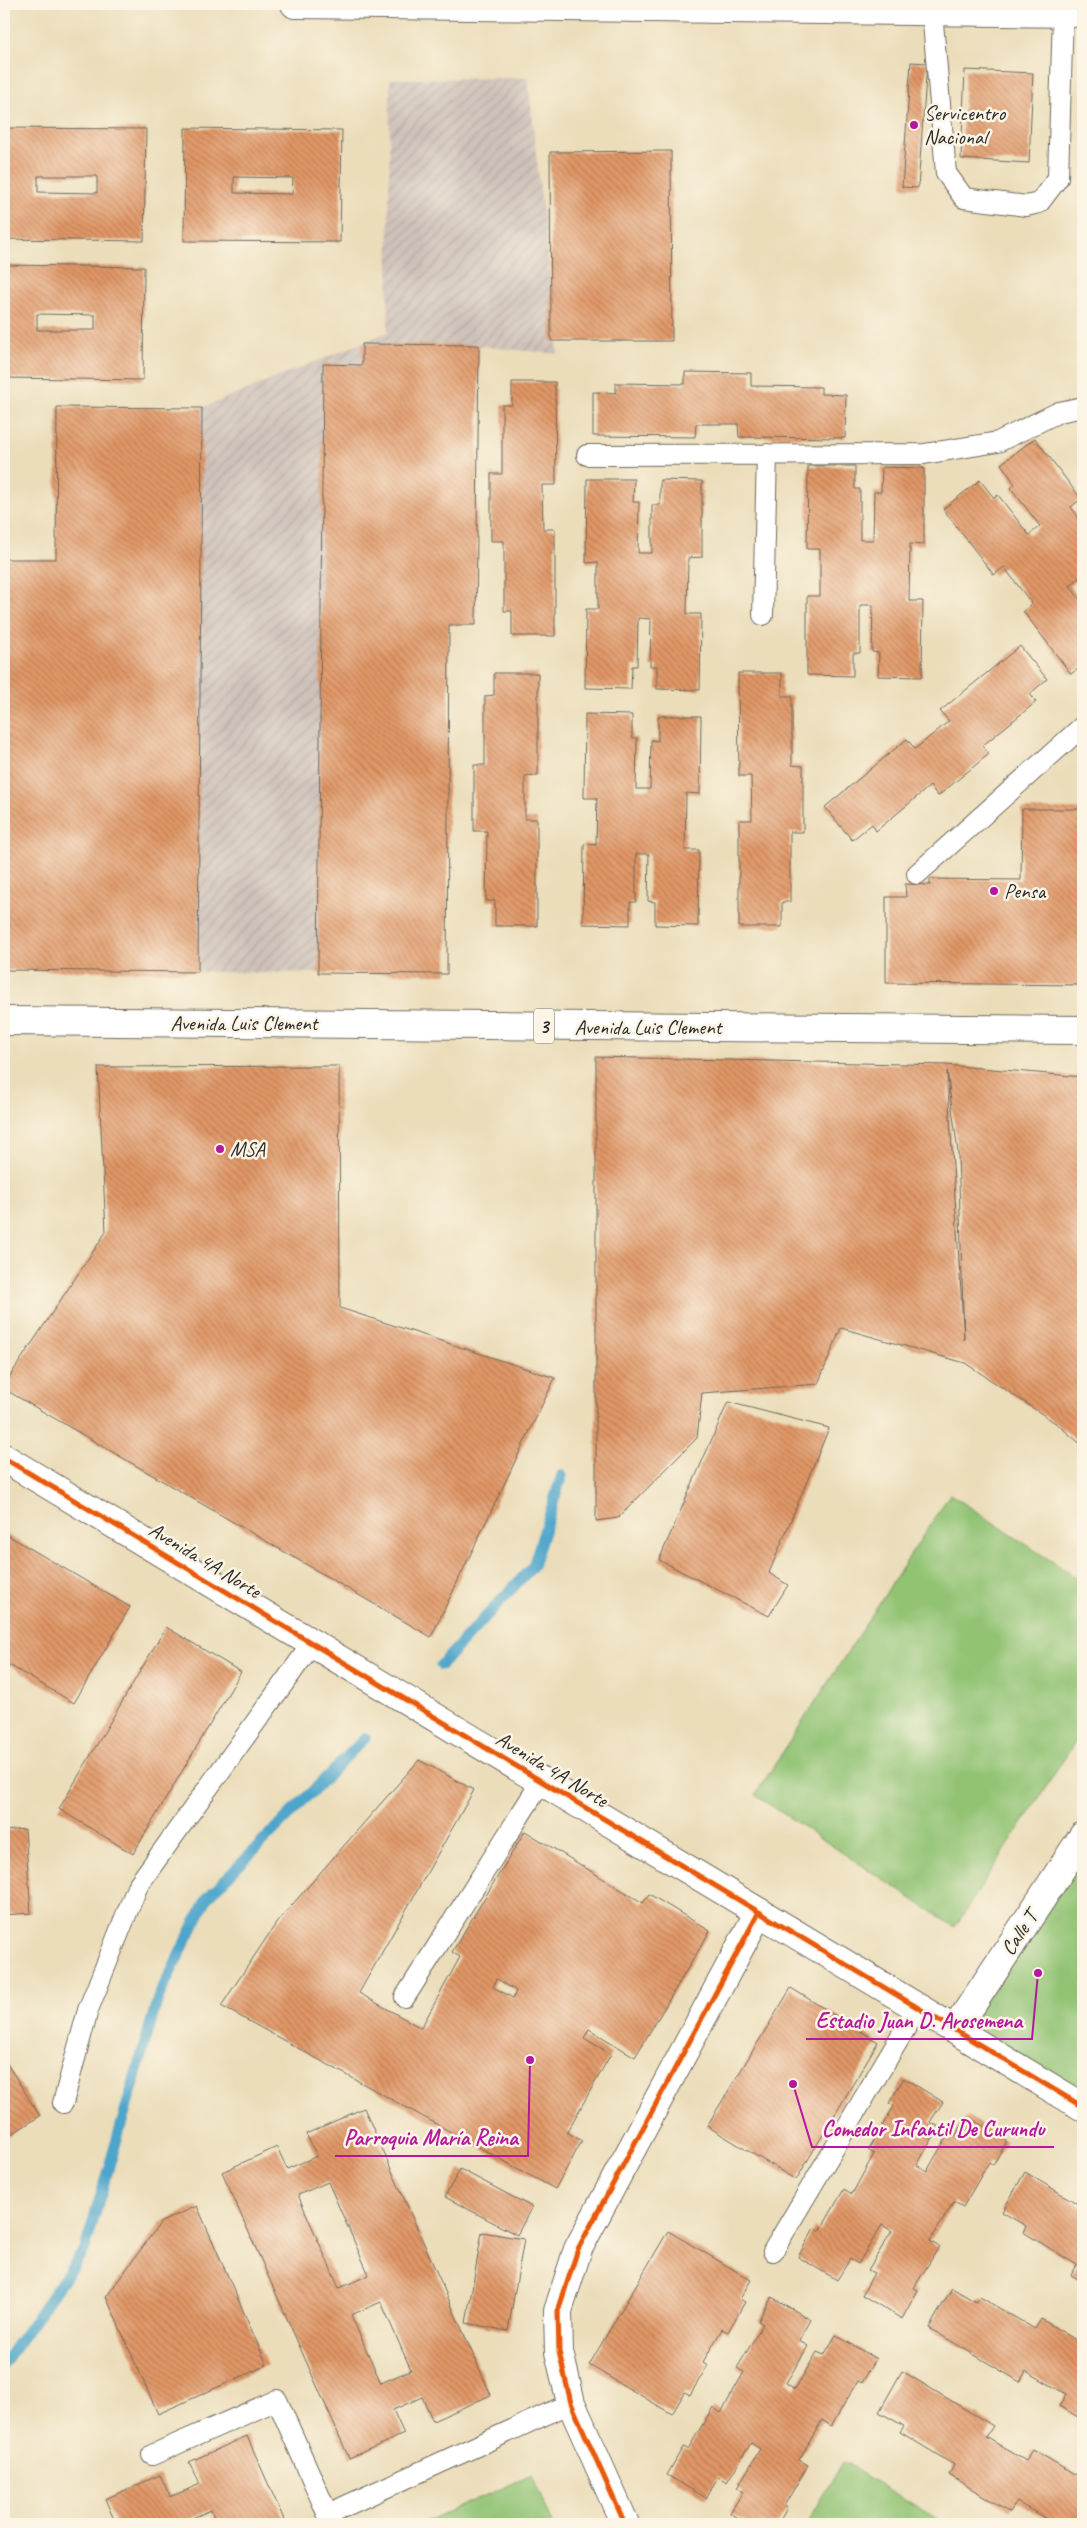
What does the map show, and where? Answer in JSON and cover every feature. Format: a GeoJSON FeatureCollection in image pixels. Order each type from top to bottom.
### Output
{"type":"FeatureCollection","features":[{"type":"Feature","properties":{"kind":"street"},"geometry":{"type":"LineString","coordinates":[[295,4],[1073,13]]}},
{"type":"Feature","properties":{"kind":"street","name":"Avenida Luis Clement"},"geometry":{"type":"LineString","coordinates":[[4,1021],[1083,1030]]}},
{"type":"Feature","properties":{"kind":"street","name":"Avenida 4A Norte"},"geometry":{"type":"LineString","coordinates":[[4,1458],[1083,2107]]}},
{"type":"Feature","properties":{"kind":"street","name":"Calle T"},"geometry":{"type":"LineString","coordinates":[[955,2030],[1083,1836]]}},
{"type":"Feature","properties":{"kind":"street"},"geometry":{"type":"LineString","coordinates":[[625,2524],[571,2403],[559,2352],[558,2311],[578,2249],[759,1912]]}},
{"type":"Feature","properties":{"kind":"lane"},"geometry":{"type":"LineString","coordinates":[[932,11],[946,173],[964,198],[1026,206],[1039,203],[1058,178],[1073,13]]}},
{"type":"Feature","properties":{"kind":"lane"},"geometry":{"type":"LineString","coordinates":[[587,454],[924,454],[998,442],[1059,412],[1083,408]]}},
{"type":"Feature","properties":{"kind":"lane"},"geometry":{"type":"LineString","coordinates":[[763,616],[767,454]]}},
{"type":"Feature","properties":{"kind":"lane"},"geometry":{"type":"LineString","coordinates":[[917,874],[1083,726]]}},
{"type":"Feature","properties":{"kind":"lane"},"geometry":{"type":"LineString","coordinates":[[63,2103],[88,2010],[138,1885],[312,1644]]}},
{"type":"Feature","properties":{"kind":"lane"},"geometry":{"type":"LineString","coordinates":[[405,1997],[541,1782]]}},
{"type":"Feature","properties":{"kind":"lane"},"geometry":{"type":"LineString","coordinates":[[773,2251],[918,2007]]}},
{"type":"Feature","properties":{"kind":"lane"},"geometry":{"type":"LineString","coordinates":[[152,2455],[276,2400],[330,2519],[571,2403]]}},
{"type":"Feature","properties":{"kind":"shaded area"},"geometry":{"type":"Polygon","coordinates":[[[528,78],[558,354],[479,346],[476,625],[449,625],[447,974],[4,970],[4,559],[56,559],[57,407],[202,408],[388,332],[390,79],[528,78]]]}},
{"type":"Feature","properties":{"kind":"green space"},"geometry":{"type":"Polygon","coordinates":[[[950,1494],[1083,1582],[1083,1730],[955,1927],[755,1795],[950,1494]]]}},
{"type":"Feature","properties":{"kind":"green space"},"geometry":{"type":"Polygon","coordinates":[[[1083,1836],[1083,2107],[955,2030],[1083,1836]]]}},
{"type":"Feature","properties":{"kind":"green space"},"geometry":{"type":"Polygon","coordinates":[[[843,2462],[944,2523],[944,2524],[807,2524],[843,2462]]]}},
{"type":"Feature","properties":{"kind":"green space"},"geometry":{"type":"Polygon","coordinates":[[[532,2475],[553,2524],[420,2524],[532,2475]]]}},
{"type":"Feature","properties":{"kind":"building","name":"Servicentro Nacional"},"geometry":{"type":"Polygon","coordinates":[[[911,62],[927,63],[918,188],[902,187],[911,62]]]}},
{"type":"Feature","properties":{"kind":"building","name":"Servicentro Nacional"},"geometry":{"type":"Polygon","coordinates":[[[965,70],[1033,73],[1029,163],[961,159],[965,70]]]}},
{"type":"Feature","properties":{"kind":"building"},"geometry":{"type":"Polygon","coordinates":[[[4,128],[146,129],[144,241],[4,239],[4,128]],[[38,176],[38,192],[97,193],[97,176],[38,176]]]}},
{"type":"Feature","properties":{"kind":"building"},"geometry":{"type":"Polygon","coordinates":[[[185,128],[342,130],[340,242],[184,241],[185,128]],[[234,177],[234,193],[292,194],[293,178],[234,177]]]}},
{"type":"Feature","properties":{"kind":"building"},"geometry":{"type":"Polygon","coordinates":[[[671,151],[672,341],[551,341],[550,152],[671,151]]]}},
{"type":"Feature","properties":{"kind":"building"},"geometry":{"type":"Polygon","coordinates":[[[4,265],[144,267],[143,380],[4,378],[4,265]],[[37,314],[37,330],[95,330],[95,315],[37,314]]]}},
{"type":"Feature","properties":{"kind":"building"},"geometry":{"type":"Polygon","coordinates":[[[362,344],[479,345],[476,625],[449,625],[447,974],[318,973],[323,364],[362,365],[362,344]]]}},
{"type":"Feature","properties":{"kind":"building"},"geometry":{"type":"Polygon","coordinates":[[[685,372],[751,373],[751,386],[821,387],[821,394],[846,395],[845,438],[739,437],[738,424],[696,424],[695,437],[593,436],[593,392],[616,393],[616,383],[685,384],[685,372]]]}},
{"type":"Feature","properties":{"kind":"building"},"geometry":{"type":"Polygon","coordinates":[[[512,382],[555,382],[556,485],[542,485],[543,529],[555,529],[555,636],[512,636],[512,611],[504,611],[504,541],[491,541],[491,474],[502,474],[502,405],[512,405],[512,382]]]}},
{"type":"Feature","properties":{"kind":"building"},"geometry":{"type":"Polygon","coordinates":[[[57,407],[202,408],[198,972],[4,970],[4,559],[56,559],[57,407]]]}},
{"type":"Feature","properties":{"kind":"building"},"geometry":{"type":"Polygon","coordinates":[[[1035,438],[1081,499],[1071,507],[1083,524],[1083,583],[1079,578],[1070,586],[1083,604],[1083,665],[1071,674],[1023,611],[1032,604],[1004,567],[994,575],[943,509],[980,480],[994,498],[998,495],[1029,535],[1040,526],[1011,488],[1015,484],[1001,464],[1035,438]]]}},
{"type":"Feature","properties":{"kind":"building"},"geometry":{"type":"Polygon","coordinates":[[[808,466],[855,466],[855,489],[860,489],[860,540],[873,540],[874,492],[881,492],[882,467],[924,468],[924,545],[910,544],[909,601],[923,601],[922,677],[878,676],[879,653],[872,652],[873,605],[860,605],[860,653],[853,653],[853,676],[807,675],[807,596],[820,596],[820,549],[807,549],[808,466]]]}},
{"type":"Feature","properties":{"kind":"building"},"geometry":{"type":"Polygon","coordinates":[[[587,479],[634,479],[633,502],[639,502],[638,553],[652,553],[652,505],[660,505],[660,480],[702,481],[702,557],[688,558],[687,614],[701,614],[700,690],[657,689],[657,666],[650,666],[651,619],[638,618],[637,666],[632,666],[631,689],[585,688],[586,609],[598,609],[598,562],[586,563],[587,479]]]}},
{"type":"Feature","properties":{"kind":"building"},"geometry":{"type":"Polygon","coordinates":[[[1020,646],[1047,679],[1030,694],[1036,702],[982,746],[989,754],[938,796],[930,786],[876,831],[872,824],[852,840],[825,807],[907,739],[915,749],[949,721],[940,711],[1020,646]]]}},
{"type":"Feature","properties":{"kind":"building"},"geometry":{"type":"Polygon","coordinates":[[[494,673],[538,673],[538,775],[525,776],[525,819],[537,819],[537,926],[495,926],[495,901],[486,901],[487,831],[474,831],[474,765],[485,765],[485,696],[494,695],[494,673]]]}},
{"type":"Feature","properties":{"kind":"building"},"geometry":{"type":"Polygon","coordinates":[[[738,673],[782,673],[782,696],[792,696],[792,765],[803,766],[803,832],[790,832],[790,902],[782,902],[782,927],[739,927],[739,820],[752,820],[751,776],[739,776],[738,673]]]}},
{"type":"Feature","properties":{"kind":"building"},"geometry":{"type":"Polygon","coordinates":[[[585,714],[632,715],[632,738],[637,738],[636,789],[650,789],[651,740],[658,741],[658,716],[701,716],[700,794],[686,793],[685,850],[699,850],[698,926],[655,925],[655,902],[648,901],[649,854],[636,854],[636,902],[630,902],[630,925],[583,924],[584,844],[596,845],[597,798],[584,798],[585,714]]]}},
{"type":"Feature","properties":{"kind":"building","name":"Pensa"},"geometry":{"type":"Polygon","coordinates":[[[1022,809],[1083,809],[1083,985],[886,983],[886,897],[906,897],[905,884],[930,885],[930,879],[1021,880],[1022,809]]]}},
{"type":"Feature","properties":{"kind":"building"},"geometry":{"type":"Polygon","coordinates":[[[596,1057],[946,1065],[1083,1077],[1083,1446],[1057,1424],[965,1363],[841,1328],[818,1384],[702,1393],[697,1438],[618,1518],[596,1521],[596,1057]],[[947,1071],[964,1340],[958,1152],[947,1071]]]}},
{"type":"Feature","properties":{"kind":"building"},"geometry":{"type":"Polygon","coordinates":[[[339,1066],[340,1308],[555,1378],[431,1637],[4,1389],[4,1385],[106,1232],[98,1067],[339,1066]]]}},
{"type":"Feature","properties":{"kind":"building"},"geometry":{"type":"Polygon","coordinates":[[[728,1402],[829,1428],[769,1573],[788,1585],[769,1616],[659,1560],[728,1402]]]}},
{"type":"Feature","properties":{"kind":"building"},"geometry":{"type":"Polygon","coordinates":[[[4,1533],[130,1607],[74,1703],[4,1662],[4,1533]]]}},
{"type":"Feature","properties":{"kind":"building"},"geometry":{"type":"Polygon","coordinates":[[[166,1627],[241,1672],[133,1854],[59,1809],[166,1627]]]}},
{"type":"Feature","properties":{"kind":"building"},"geometry":{"type":"Polygon","coordinates":[[[419,1760],[474,1790],[359,1993],[421,2028],[460,1957],[452,1952],[525,1831],[643,1903],[649,1894],[710,1931],[635,2057],[589,2029],[584,2038],[611,2054],[567,2132],[582,2141],[555,2189],[221,2006],[277,1922],[419,1760]],[[497,1979],[493,1987],[513,1998],[516,1991],[497,1979]]]}},
{"type":"Feature","properties":{"kind":"building"},"geometry":{"type":"Polygon","coordinates":[[[25,1829],[31,1913],[4,1915],[4,1831],[25,1829]]]}},
{"type":"Feature","properties":{"kind":"building"},"geometry":{"type":"Polygon","coordinates":[[[791,1988],[878,2042],[796,2180],[707,2126],[791,1988]]]}},
{"type":"Feature","properties":{"kind":"building"},"geometry":{"type":"Polygon","coordinates":[[[4,2059],[40,2116],[4,2139],[4,2059]]]}},
{"type":"Feature","properties":{"kind":"building"},"geometry":{"type":"Polygon","coordinates":[[[904,2078],[943,2102],[930,2122],[939,2127],[917,2165],[927,2171],[949,2133],[955,2137],[967,2116],[1007,2141],[993,2165],[989,2162],[963,2207],[954,2202],[930,2241],[939,2247],[914,2288],[918,2290],[902,2319],[862,2295],[874,2273],[868,2270],[892,2231],[882,2225],[858,2264],[850,2259],[837,2280],[798,2257],[814,2228],[820,2231],[844,2189],[852,2194],[874,2154],[868,2150],[894,2106],[889,2103],[904,2078]]]}},
{"type":"Feature","properties":{"kind":"building"},"geometry":{"type":"Polygon","coordinates":[[[364,2108],[491,2395],[433,2421],[422,2397],[393,2410],[404,2434],[349,2458],[222,2172],[277,2147],[287,2169],[317,2156],[306,2134],[364,2108]],[[328,2182],[298,2195],[339,2288],[369,2275],[328,2182]],[[381,2302],[351,2315],[381,2383],[411,2370],[381,2302]]]}},
{"type":"Feature","properties":{"kind":"building"},"geometry":{"type":"Polygon","coordinates":[[[460,2169],[532,2207],[517,2235],[445,2197],[460,2169]]]}},
{"type":"Feature","properties":{"kind":"building"},"geometry":{"type":"Polygon","coordinates":[[[1025,2172],[1083,2207],[1083,2282],[1071,2275],[1077,2265],[1023,2232],[1026,2226],[1002,2212],[1025,2172]]]}},
{"type":"Feature","properties":{"kind":"building"},"geometry":{"type":"Polygon","coordinates":[[[197,2206],[267,2365],[158,2414],[106,2297],[161,2222],[197,2206]]]}},
{"type":"Feature","properties":{"kind":"building"},"geometry":{"type":"Polygon","coordinates":[[[668,2231],[751,2280],[740,2299],[745,2302],[728,2332],[722,2329],[703,2362],[708,2365],[690,2395],[685,2392],[672,2414],[589,2365],[668,2231]]]}},
{"type":"Feature","properties":{"kind":"building"},"geometry":{"type":"Polygon","coordinates":[[[482,2232],[524,2239],[508,2331],[466,2323],[482,2232]]]}},
{"type":"Feature","properties":{"kind":"building"},"geometry":{"type":"Polygon","coordinates":[[[952,2288],[976,2302],[980,2297],[1035,2329],[1041,2319],[1083,2344],[1083,2420],[1059,2406],[1066,2394],[1026,2371],[1020,2382],[929,2328],[952,2288]]]}},
{"type":"Feature","properties":{"kind":"building"},"geometry":{"type":"Polygon","coordinates":[[[772,2297],[811,2320],[799,2341],[808,2346],[786,2383],[795,2389],[817,2352],[824,2355],[836,2335],[876,2359],[862,2383],[858,2381],[831,2426],[822,2420],[799,2460],[808,2465],[784,2506],[787,2508],[778,2524],[749,2524],[730,2513],[743,2492],[737,2488],[760,2449],[751,2443],[727,2482],[718,2477],[706,2498],[667,2475],[683,2447],[688,2449],[713,2407],[721,2413],[744,2372],[737,2368],[763,2324],[758,2321],[772,2297]]]}},
{"type":"Feature","properties":{"kind":"building"},"geometry":{"type":"Polygon","coordinates":[[[902,2371],[993,2426],[986,2437],[1026,2461],[1032,2449],[1083,2479],[1083,2524],[1055,2524],[1017,2502],[1010,2512],[949,2475],[954,2465],[900,2432],[904,2426],[879,2412],[902,2371]]]}},
{"type":"Feature","properties":{"kind":"building"},"geometry":{"type":"Polygon","coordinates":[[[247,2436],[286,2524],[217,2524],[211,2510],[182,2524],[116,2524],[105,2499],[160,2475],[170,2497],[200,2484],[189,2462],[247,2436]]]}},
{"type":"Feature","properties":{"kind":"waterway"},"geometry":{"type":"LineString","coordinates":[[441,1665],[533,1566],[562,1475]]}},
{"type":"Feature","properties":{"kind":"waterway"},"geometry":{"type":"LineString","coordinates":[[4,2363],[85,2249],[158,1998],[207,1898],[365,1738]]}},
{"type":"Feature","properties":{"kind":"cycle path"},"geometry":{"type":"LineString","coordinates":[[4,1458],[1083,2107]]}},
{"type":"Feature","properties":{"kind":"cycle path"},"geometry":{"type":"LineString","coordinates":[[625,2524],[571,2403],[559,2352],[558,2311],[578,2249],[759,1912]]}},
{"type":"Feature","properties":{"kind":"place","name":"Servicentro Nacional"},"geometry":{"type":"Point","coordinates":[914,125]}},
{"type":"Feature","properties":{"kind":"place","name":"Pensa"},"geometry":{"type":"Point","coordinates":[994,891]}},
{"type":"Feature","properties":{"kind":"place","name":"MSA"},"geometry":{"type":"Point","coordinates":[220,1149]}},
{"type":"Feature","properties":{"kind":"place","name":"Estadio Juan D. Arosemena"},"geometry":{"type":"Point","coordinates":[1038,1973]}},
{"type":"Feature","properties":{"kind":"place","name":"Parroquia María Reina"},"geometry":{"type":"Point","coordinates":[530,2060]}},
{"type":"Feature","properties":{"kind":"place","name":"Comedor Infantil De Curundu"},"geometry":{"type":"Point","coordinates":[793,2084]}}]}
